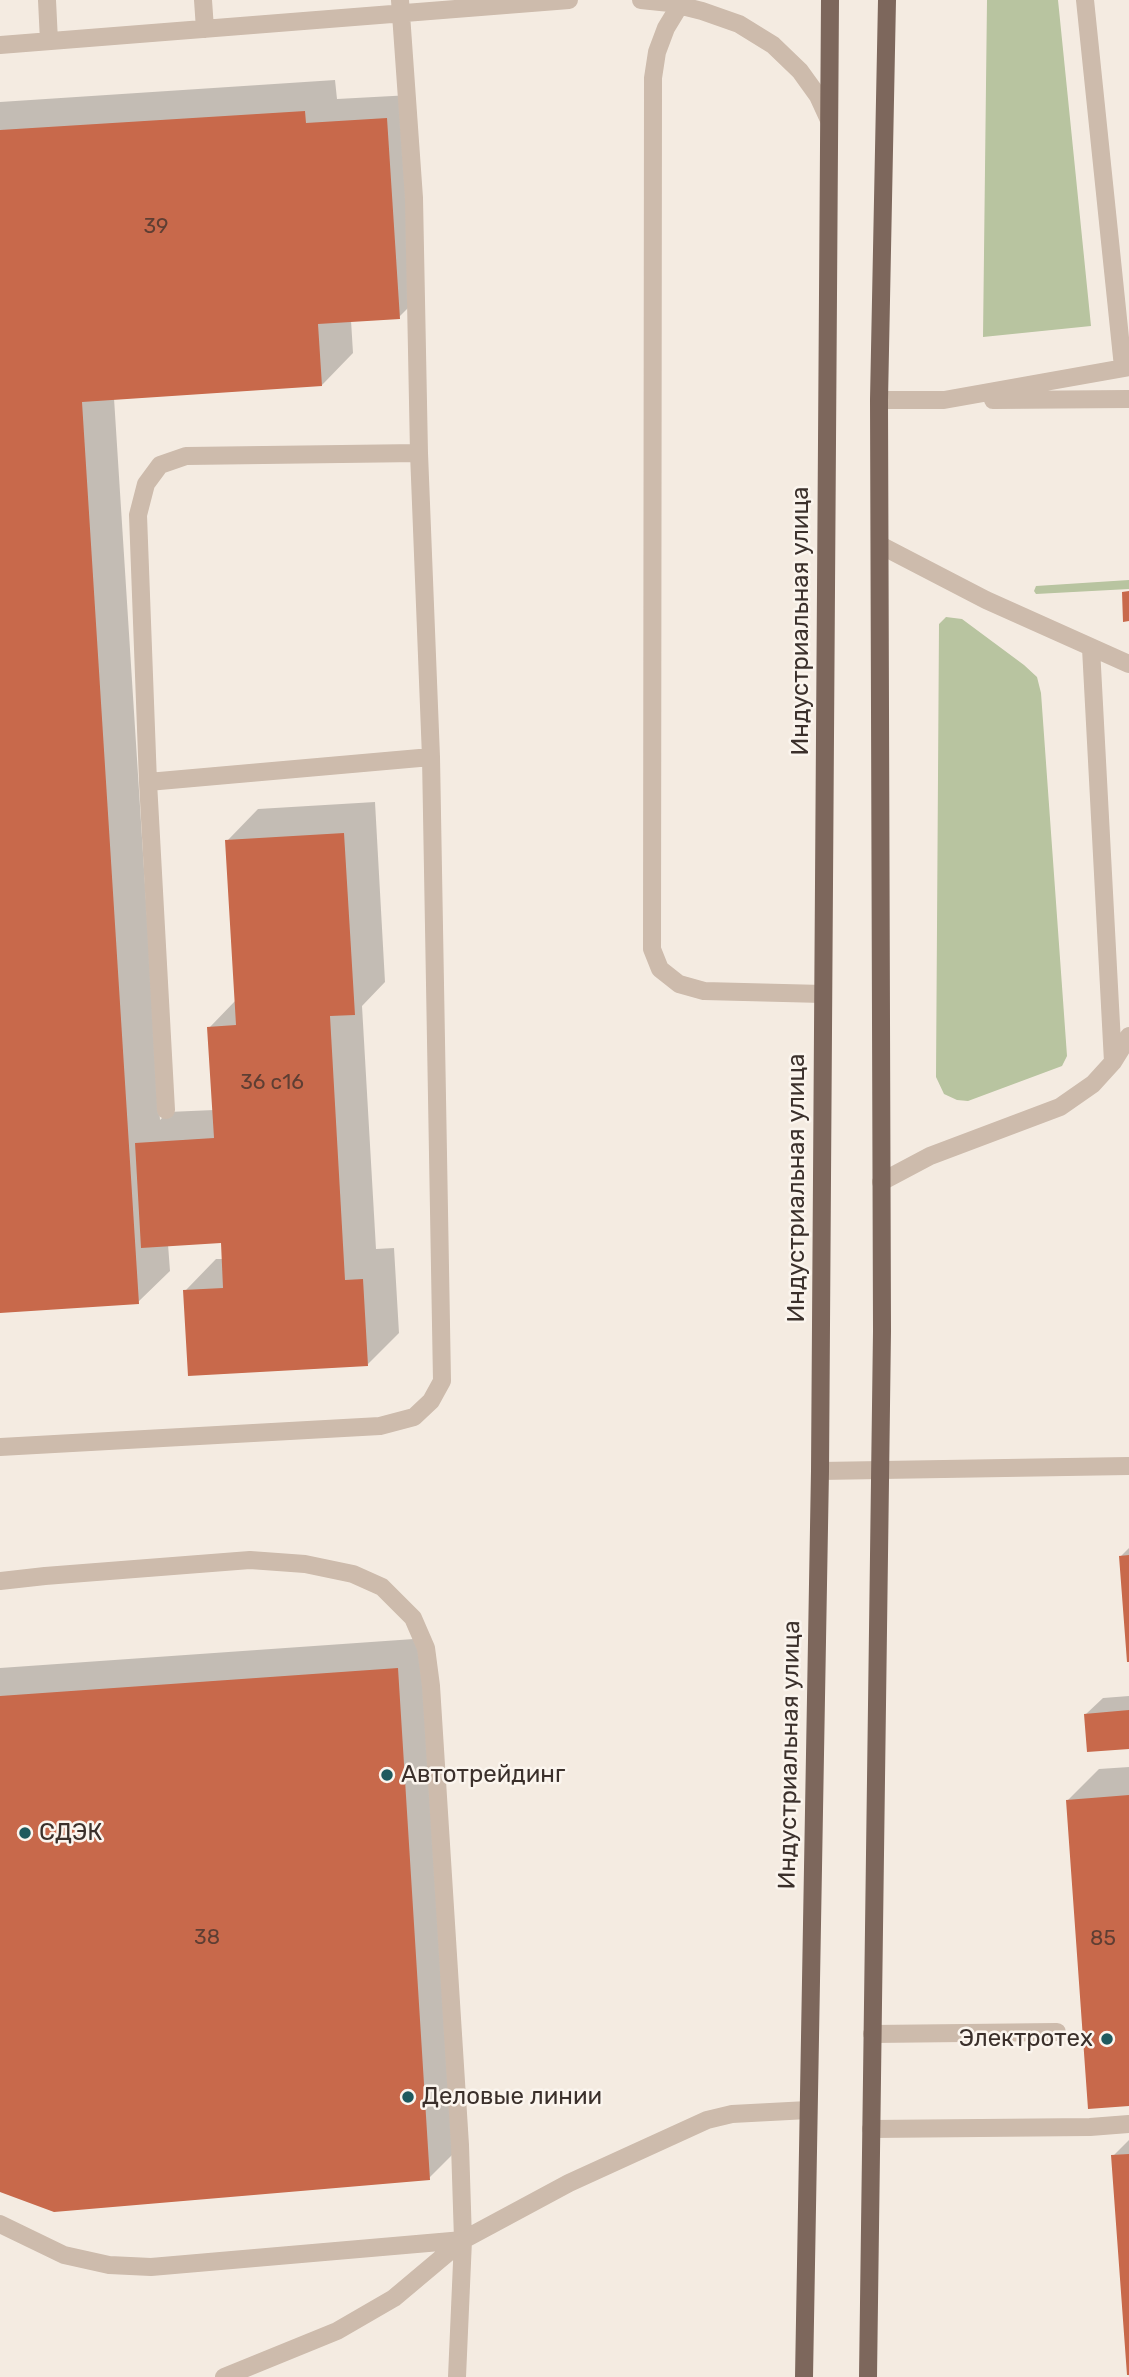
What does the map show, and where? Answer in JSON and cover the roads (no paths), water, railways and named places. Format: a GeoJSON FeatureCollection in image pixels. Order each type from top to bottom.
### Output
{"type":"FeatureCollection","features":[{"type":"Feature","properties":{"kind":"main road","name":"Индустриальная улица"},"geometry":{"type":"LineString","coordinates":[[803,2377],[820,1471],[830,0]]}},
{"type":"Feature","properties":{"kind":"main road"},"geometry":{"type":"LineString","coordinates":[[868,2377],[880,1470],[879,400],[887,0]]}},
{"type":"Feature","properties":{"kind":"lane"},"geometry":{"type":"LineString","coordinates":[[47,0],[49,41]]}},
{"type":"Feature","properties":{"kind":"lane"},"geometry":{"type":"LineString","coordinates":[[203,0],[205,29]]}},
{"type":"Feature","properties":{"kind":"lane"},"geometry":{"type":"LineString","coordinates":[[0,45],[205,29],[400,7],[569,0]]}},
{"type":"Feature","properties":{"kind":"lane"},"geometry":{"type":"LineString","coordinates":[[641,0],[681,2],[739,24],[773,45],[806,79],[818,96],[829,120]]}},
{"type":"Feature","properties":{"kind":"lane"},"geometry":{"type":"LineString","coordinates":[[944,400],[1126,367],[1084,0]]}},
{"type":"Feature","properties":{"kind":"lane"},"geometry":{"type":"LineString","coordinates":[[681,2],[666,28],[657,52],[653,78],[652,949],[660,968],[679,984],[704,992],[823,994]]}},
{"type":"Feature","properties":{"kind":"lane"},"geometry":{"type":"LineString","coordinates":[[0,1447],[380,1426],[414,1417],[431,1401],[442,1381],[431,757],[419,453],[414,198],[400,7]]}},
{"type":"Feature","properties":{"kind":"lane"},"geometry":{"type":"LineString","coordinates":[[879,400],[1129,399]]}},
{"type":"Feature","properties":{"kind":"lane"},"geometry":{"type":"LineString","coordinates":[[166,1110],[148,782],[138,515],[146,484],[160,465],[186,456],[419,453]]}},
{"type":"Feature","properties":{"kind":"lane"},"geometry":{"type":"LineString","coordinates":[[880,545],[986,600],[1129,664]]}},
{"type":"Feature","properties":{"kind":"lane"},"geometry":{"type":"LineString","coordinates":[[1091,648],[1113,1062]]}},
{"type":"Feature","properties":{"kind":"lane"},"geometry":{"type":"LineString","coordinates":[[148,782],[431,757]]}},
{"type":"Feature","properties":{"kind":"lane"},"geometry":{"type":"LineString","coordinates":[[881,1182],[930,1156],[1060,1107],[1093,1084],[1113,1062],[1129,1036]]}},
{"type":"Feature","properties":{"kind":"lane"},"geometry":{"type":"LineString","coordinates":[[820,1471],[1129,1466]]}},
{"type":"Feature","properties":{"kind":"lane"},"geometry":{"type":"LineString","coordinates":[[0,1581],[250,1560],[305,1563],[353,1574],[382,1587],[413,1618],[426,1648],[431,1686],[460,2145],[463,2240],[457,2377]]}},
{"type":"Feature","properties":{"kind":"lane"},"geometry":{"type":"LineString","coordinates":[[872,2034],[1056,2032]]}},
{"type":"Feature","properties":{"kind":"lane"},"geometry":{"type":"LineString","coordinates":[[224,2377],[337,2331],[394,2298],[463,2240],[569,2183],[707,2120],[732,2114],[808,2110]]}},
{"type":"Feature","properties":{"kind":"lane"},"geometry":{"type":"LineString","coordinates":[[871,2129],[1129,2124]]}},
{"type":"Feature","properties":{"kind":"lane"},"geometry":{"type":"LineString","coordinates":[[0,2224],[64,2255],[110,2265],[150,2267],[463,2240]]}},
{"type":"Feature","properties":{"kind":"place","name":"Автотрейдинг"},"geometry":{"type":"Point","coordinates":[387,1775]}},
{"type":"Feature","properties":{"kind":"place","name":"СДЭК"},"geometry":{"type":"Point","coordinates":[25,1833]}},
{"type":"Feature","properties":{"kind":"place","name":"Электротех"},"geometry":{"type":"Point","coordinates":[1107,2039]}},
{"type":"Feature","properties":{"kind":"place","name":"Деловые линии"},"geometry":{"type":"Point","coordinates":[408,2097]}}]}
